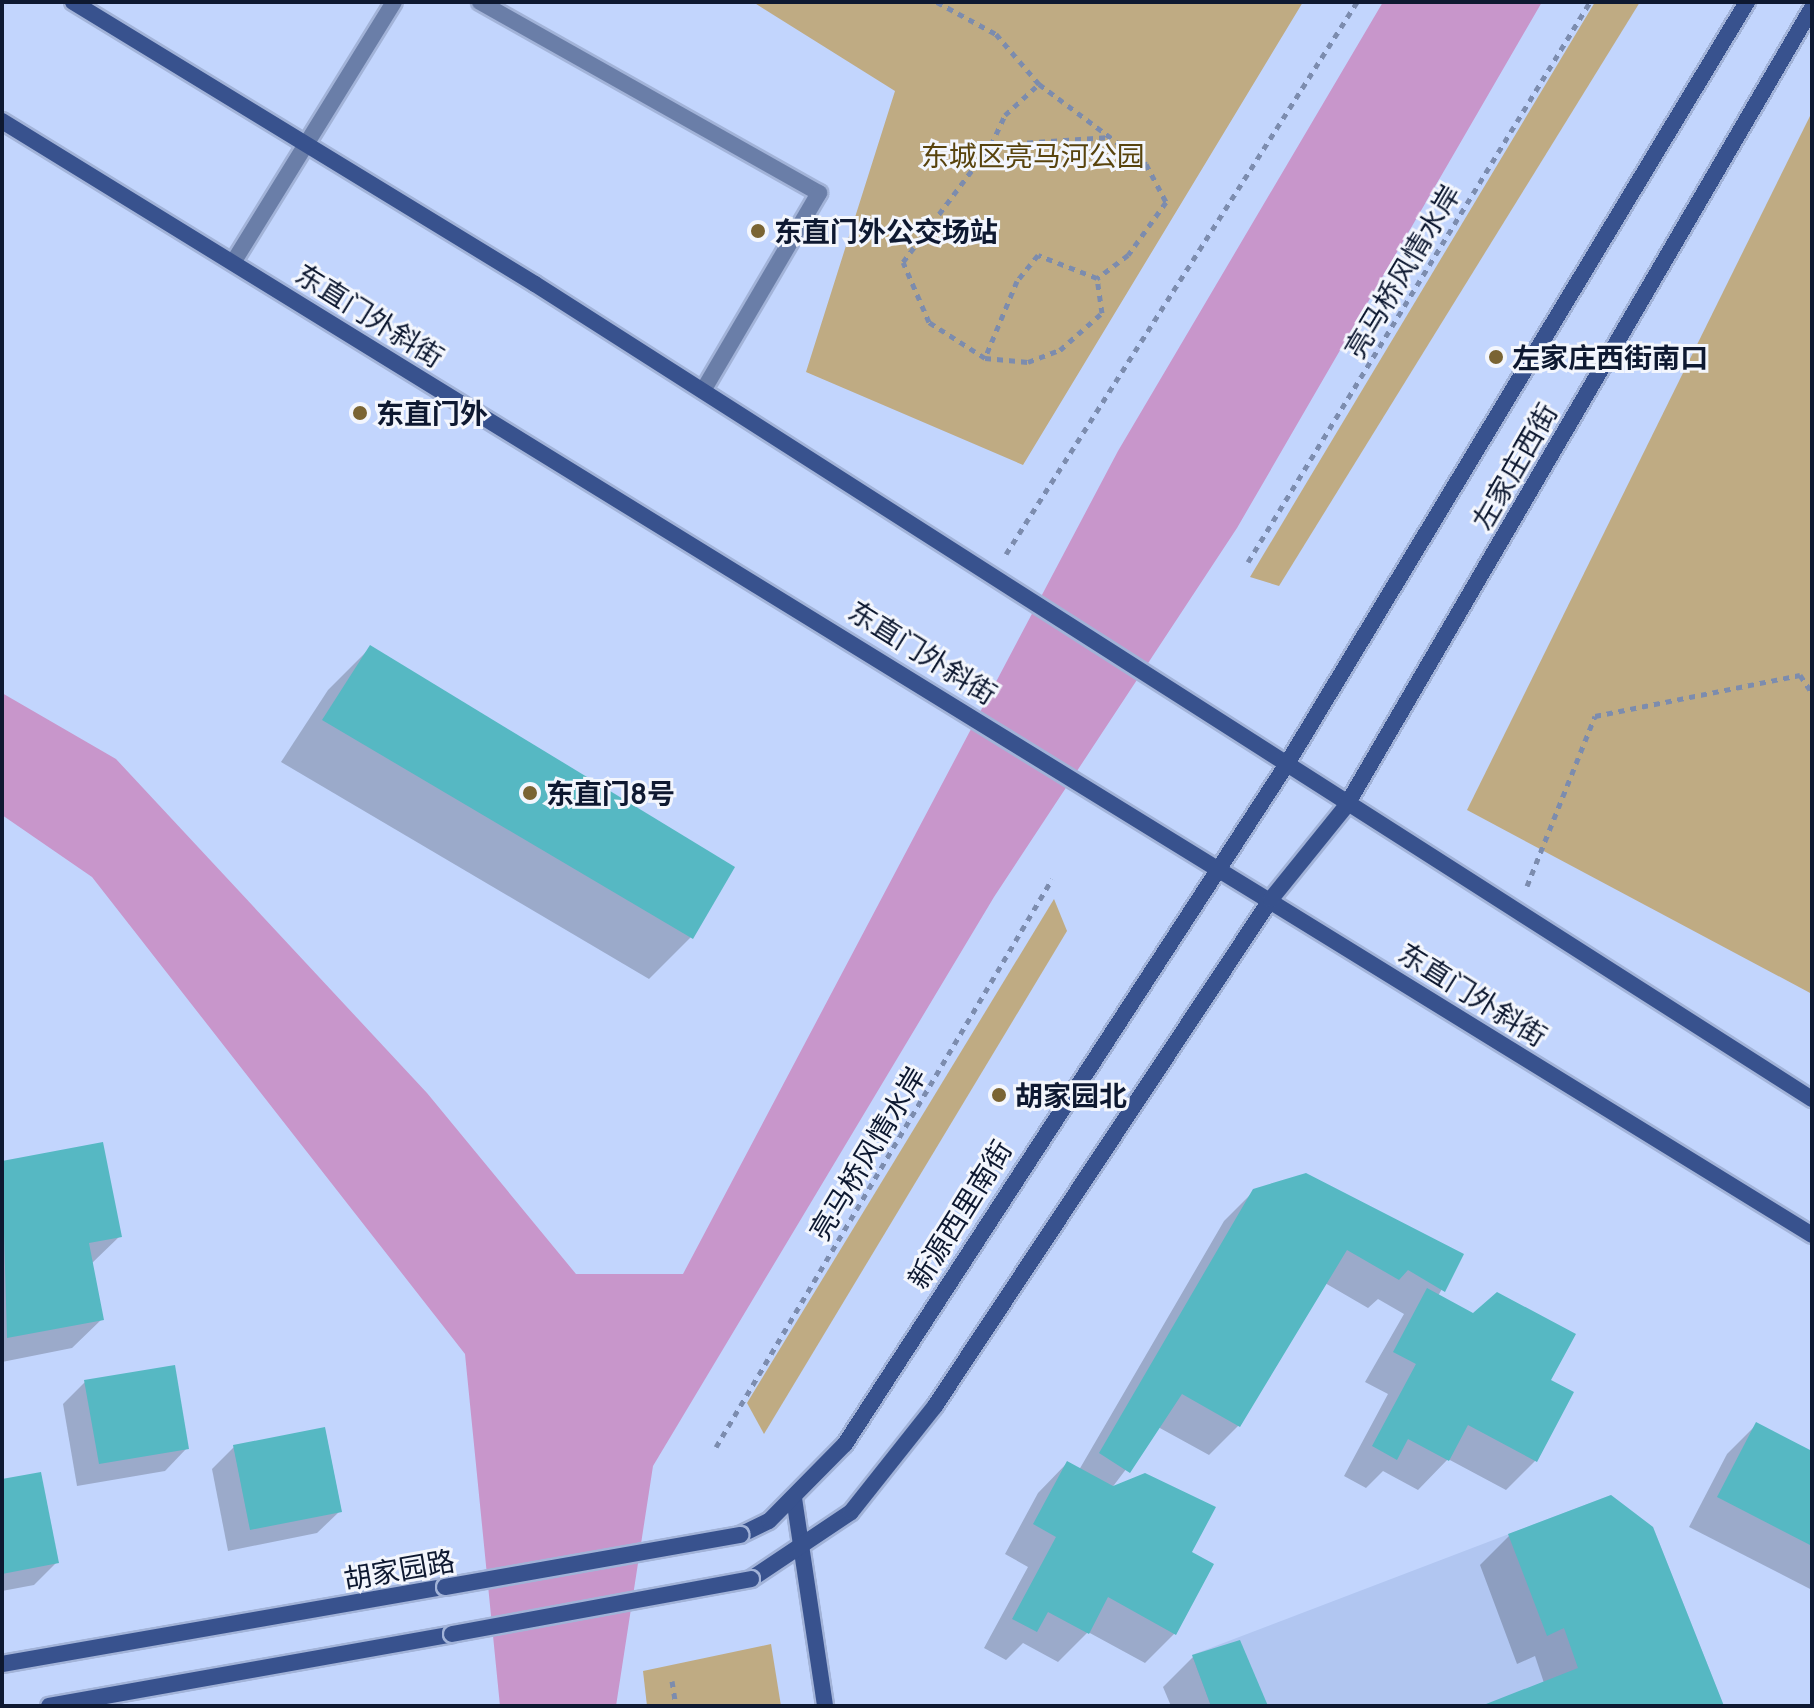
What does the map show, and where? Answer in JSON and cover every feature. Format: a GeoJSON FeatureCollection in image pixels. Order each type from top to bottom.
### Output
{"type":"FeatureCollection","features":[{"type":"Feature","properties":{"kind":"main road"},"geometry":{"type":"LineString","coordinates":[[73,2],[703,391],[1346,806],[1812,1099]]}},
{"type":"Feature","properties":{"kind":"main road","name":"左家庄西街"},"geometry":{"type":"LineString","coordinates":[[1216,865],[1285,767],[1747,2]]}},
{"type":"Feature","properties":{"kind":"main road","name":"左家庄西街"},"geometry":{"type":"LineString","coordinates":[[1271,899],[1346,806],[1812,8]]}},
{"type":"Feature","properties":{"kind":"main road","name":"东直门外斜街"},"geometry":{"type":"LineString","coordinates":[[2,121],[1216,865],[1812,1235]]}},
{"type":"Feature","properties":{"kind":"main road","name":"新源西里南街"},"geometry":{"type":"LineString","coordinates":[[794,1498],[845,1444],[1216,865]]}},
{"type":"Feature","properties":{"kind":"main road"},"geometry":{"type":"LineString","coordinates":[[49,1706],[751,1579],[802,1552],[851,1512],[935,1406],[1271,899]]}},
{"type":"Feature","properties":{"kind":"main road"},"geometry":{"type":"LineString","coordinates":[[794,1498],[825,1706]]}},
{"type":"Feature","properties":{"kind":"main road","name":"胡家园路"},"geometry":{"type":"LineString","coordinates":[[2,1664],[740,1535],[794,1498]]}},
{"type":"Feature","properties":{"kind":"lane"},"geometry":{"type":"LineString","coordinates":[[234,261],[394,2]]}},
{"type":"Feature","properties":{"kind":"lane"},"geometry":{"type":"LineString","coordinates":[[480,2],[819,193],[703,391]]}},
{"type":"Feature","properties":{"kind":"path"},"geometry":{"type":"LineString","coordinates":[[937,2],[996,34],[1039,84],[1146,164],[1166,202],[1128,255],[1097,278]]}},
{"type":"Feature","properties":{"kind":"path"},"geometry":{"type":"LineString","coordinates":[[992,576],[1357,2]]}},
{"type":"Feature","properties":{"kind":"path","name":"亮马桥风情水岸"},"geometry":{"type":"LineString","coordinates":[[1248,562],[1590,2]]}},
{"type":"Feature","properties":{"kind":"path"},"geometry":{"type":"LineString","coordinates":[[1039,84],[1005,115],[991,145],[903,262],[929,322],[985,358],[1028,362],[1060,350],[1102,313],[1097,278]]}},
{"type":"Feature","properties":{"kind":"path"},"geometry":{"type":"LineString","coordinates":[[991,145],[1110,137]]}},
{"type":"Feature","properties":{"kind":"path"},"geometry":{"type":"LineString","coordinates":[[985,358],[1017,281],[1038,255],[1097,278]]}},
{"type":"Feature","properties":{"kind":"path"},"geometry":{"type":"LineString","coordinates":[[1516,913],[1595,716],[1800,675],[1812,693]]}},
{"type":"Feature","properties":{"kind":"path","name":"亮马桥风情水岸"},"geometry":{"type":"LineString","coordinates":[[716,1447],[1052,879]]}},
{"type":"Feature","properties":{"kind":"path"},"geometry":{"type":"LineString","coordinates":[[672,1681],[676,1706]]}},
{"type":"Feature","properties":{"kind":"shaded area"},"geometry":{"type":"Polygon","coordinates":[[[1383,2],[1542,2],[1237,528],[994,897],[653,1466],[616,1706],[500,1706],[465,1354],[92,877],[2,815],[2,693],[116,759],[427,1093],[576,1274],[683,1274],[1118,451],[1383,2]]]}},
{"type":"Feature","properties":{"kind":"shaded area"},"geometry":{"type":"Polygon","coordinates":[[[1611,1495],[1653,1527],[1724,1706],[1211,1706],[1192,1655],[1611,1495]]]}},
{"type":"Feature","properties":{"kind":"green space","name":"东城区亮马河公园"},"geometry":{"type":"Polygon","coordinates":[[[753,2],[1303,2],[1023,465],[806,372],[895,91],[753,2]]]}},
{"type":"Feature","properties":{"kind":"green space"},"geometry":{"type":"Polygon","coordinates":[[[1595,2],[1640,2],[1279,586],[1250,577],[1595,2]]]}},
{"type":"Feature","properties":{"kind":"green space"},"geometry":{"type":"Polygon","coordinates":[[[1812,112],[1812,994],[1467,810],[1812,112]]]}},
{"type":"Feature","properties":{"kind":"green space"},"geometry":{"type":"Polygon","coordinates":[[[1054,899],[1067,931],[764,1434],[747,1403],[1054,899]]]}},
{"type":"Feature","properties":{"kind":"green space"},"geometry":{"type":"Polygon","coordinates":[[[771,1644],[781,1706],[647,1706],[643,1671],[771,1644]]]}},
{"type":"Feature","properties":{"kind":"building","name":"东直门8号"},"geometry":{"type":"Polygon","coordinates":[[[370,645],[735,867],[693,939],[322,720],[370,645]]]}},
{"type":"Feature","properties":{"kind":"building"},"geometry":{"type":"Polygon","coordinates":[[[103,1142],[122,1237],[89,1243],[104,1320],[7,1338],[2,1161],[103,1142]]]}},
{"type":"Feature","properties":{"kind":"building"},"geometry":{"type":"Polygon","coordinates":[[[1306,1173],[1464,1254],[1445,1292],[1408,1270],[1399,1280],[1347,1250],[1240,1427],[1182,1394],[1130,1473],[1099,1453],[1253,1189],[1306,1173]]]}},
{"type":"Feature","properties":{"kind":"building"},"geometry":{"type":"Polygon","coordinates":[[[1427,1288],[1473,1313],[1497,1292],[1576,1334],[1551,1380],[1574,1392],[1537,1462],[1468,1425],[1449,1461],[1408,1439],[1397,1460],[1372,1446],[1416,1364],[1393,1352],[1427,1288]]]}},
{"type":"Feature","properties":{"kind":"building"},"geometry":{"type":"Polygon","coordinates":[[[175,1365],[189,1449],[99,1464],[84,1380],[175,1365]]]}},
{"type":"Feature","properties":{"kind":"building"},"geometry":{"type":"Polygon","coordinates":[[[1756,1422],[1812,1451],[1812,1546],[1717,1497],[1756,1422]]]}},
{"type":"Feature","properties":{"kind":"building"},"geometry":{"type":"Polygon","coordinates":[[[325,1427],[342,1512],[250,1530],[233,1445],[325,1427]]]}},
{"type":"Feature","properties":{"kind":"building"},"geometry":{"type":"Polygon","coordinates":[[[1067,1461],[1113,1486],[1145,1473],[1216,1507],[1192,1552],[1214,1564],[1176,1635],[1108,1597],[1089,1634],[1048,1612],[1037,1632],[1012,1619],[1056,1537],[1033,1524],[1067,1461]]]}},
{"type":"Feature","properties":{"kind":"building"},"geometry":{"type":"Polygon","coordinates":[[[41,1472],[59,1563],[2,1574],[2,1479],[41,1472]]]}},
{"type":"Feature","properties":{"kind":"building"},"geometry":{"type":"Polygon","coordinates":[[[1611,1495],[1653,1527],[1724,1706],[1481,1706],[1578,1668],[1564,1628],[1547,1636],[1508,1534],[1611,1495]]]}},
{"type":"Feature","properties":{"kind":"building"},"geometry":{"type":"Polygon","coordinates":[[[1240,1640],[1268,1706],[1211,1706],[1192,1655],[1240,1640]]]}},
{"type":"Feature","properties":{"kind":"place","name":"东直门外公交场站"},"geometry":{"type":"Point","coordinates":[758,231]}},
{"type":"Feature","properties":{"kind":"place","name":"左家庄西街南口"},"geometry":{"type":"Point","coordinates":[1496,357]}},
{"type":"Feature","properties":{"kind":"place","name":"东直门外"},"geometry":{"type":"Point","coordinates":[360,413]}},
{"type":"Feature","properties":{"kind":"place","name":"东直门8号"},"geometry":{"type":"Point","coordinates":[530,793]}},
{"type":"Feature","properties":{"kind":"place","name":"胡家园北"},"geometry":{"type":"Point","coordinates":[999,1095]}}]}
